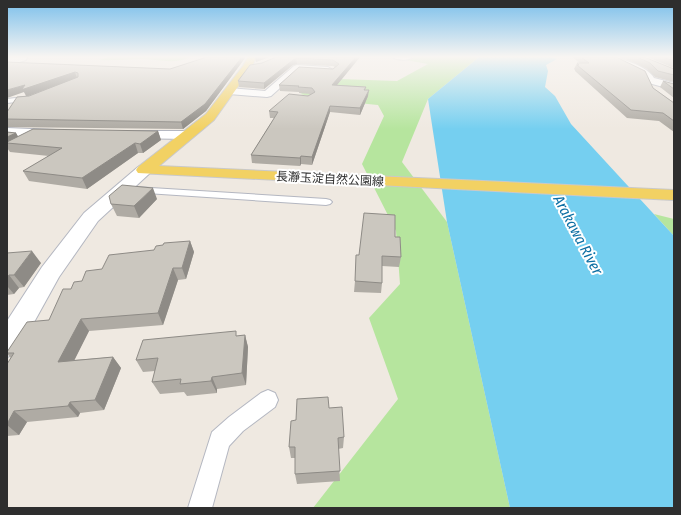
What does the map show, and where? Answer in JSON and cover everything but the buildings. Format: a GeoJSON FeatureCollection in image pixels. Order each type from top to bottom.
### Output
{"type":"FeatureCollection","features":[{"type":"Feature","properties":{"kind":"main road"},"geometry":{"type":"LineString","coordinates":[[144,170],[210,117],[238,81]]}},
{"type":"Feature","properties":{"kind":"main road","name":"長瀞玉淀自然公園線"},"geometry":{"type":"LineString","coordinates":[[144,170],[674,196]]}},
{"type":"Feature","properties":{"kind":"street"},"geometry":{"type":"LineString","coordinates":[[267,94],[282,81]]}},
{"type":"Feature","properties":{"kind":"street"},"geometry":{"type":"LineString","coordinates":[[650,81],[655,91]]}},
{"type":"Feature","properties":{"kind":"street"},"geometry":{"type":"LineString","coordinates":[[654,81],[674,87]]}},
{"type":"Feature","properties":{"kind":"street"},"geometry":{"type":"LineString","coordinates":[[229,91],[281,95]]}},
{"type":"Feature","properties":{"kind":"street"},"geometry":{"type":"LineString","coordinates":[[7,132],[70,134]]}},
{"type":"Feature","properties":{"kind":"street"},"geometry":{"type":"LineString","coordinates":[[118,135],[187,136]]}},
{"type":"Feature","properties":{"kind":"street"},"geometry":{"type":"LineString","coordinates":[[7,345],[54,267],[91,217],[144,170]]}},
{"type":"Feature","properties":{"kind":"lane"},"geometry":{"type":"LineString","coordinates":[[7,101],[29,99],[38,96]]}},
{"type":"Feature","properties":{"kind":"lane"},"geometry":{"type":"LineString","coordinates":[[20,143],[38,133]]}},
{"type":"Feature","properties":{"kind":"lane"},"geometry":{"type":"LineString","coordinates":[[121,189],[326,202]]}},
{"type":"Feature","properties":{"kind":"lane"},"geometry":{"type":"LineString","coordinates":[[200,508],[220,440],[236,424],[268,400]]}},
{"type":"Feature","properties":{"kind":"green space"},"geometry":{"type":"Polygon","coordinates":[[[334,81],[450,81],[428,99],[402,162],[447,222],[510,508],[313,508],[398,399],[369,318],[400,284],[396,231],[362,164],[384,116],[378,105],[327,100],[300,94],[334,81]]]}},
{"type":"Feature","properties":{"kind":"green space"},"geometry":{"type":"Polygon","coordinates":[[[654,214],[674,219],[674,236],[654,214]]]}},
{"type":"Feature","properties":{"kind":"water","name":"Arakawa River"},"geometry":{"type":"Polygon","coordinates":[[[450,81],[546,81],[545,87],[555,96],[571,124],[674,236],[674,508],[510,508],[447,222],[428,99],[450,81]]]}}]}
